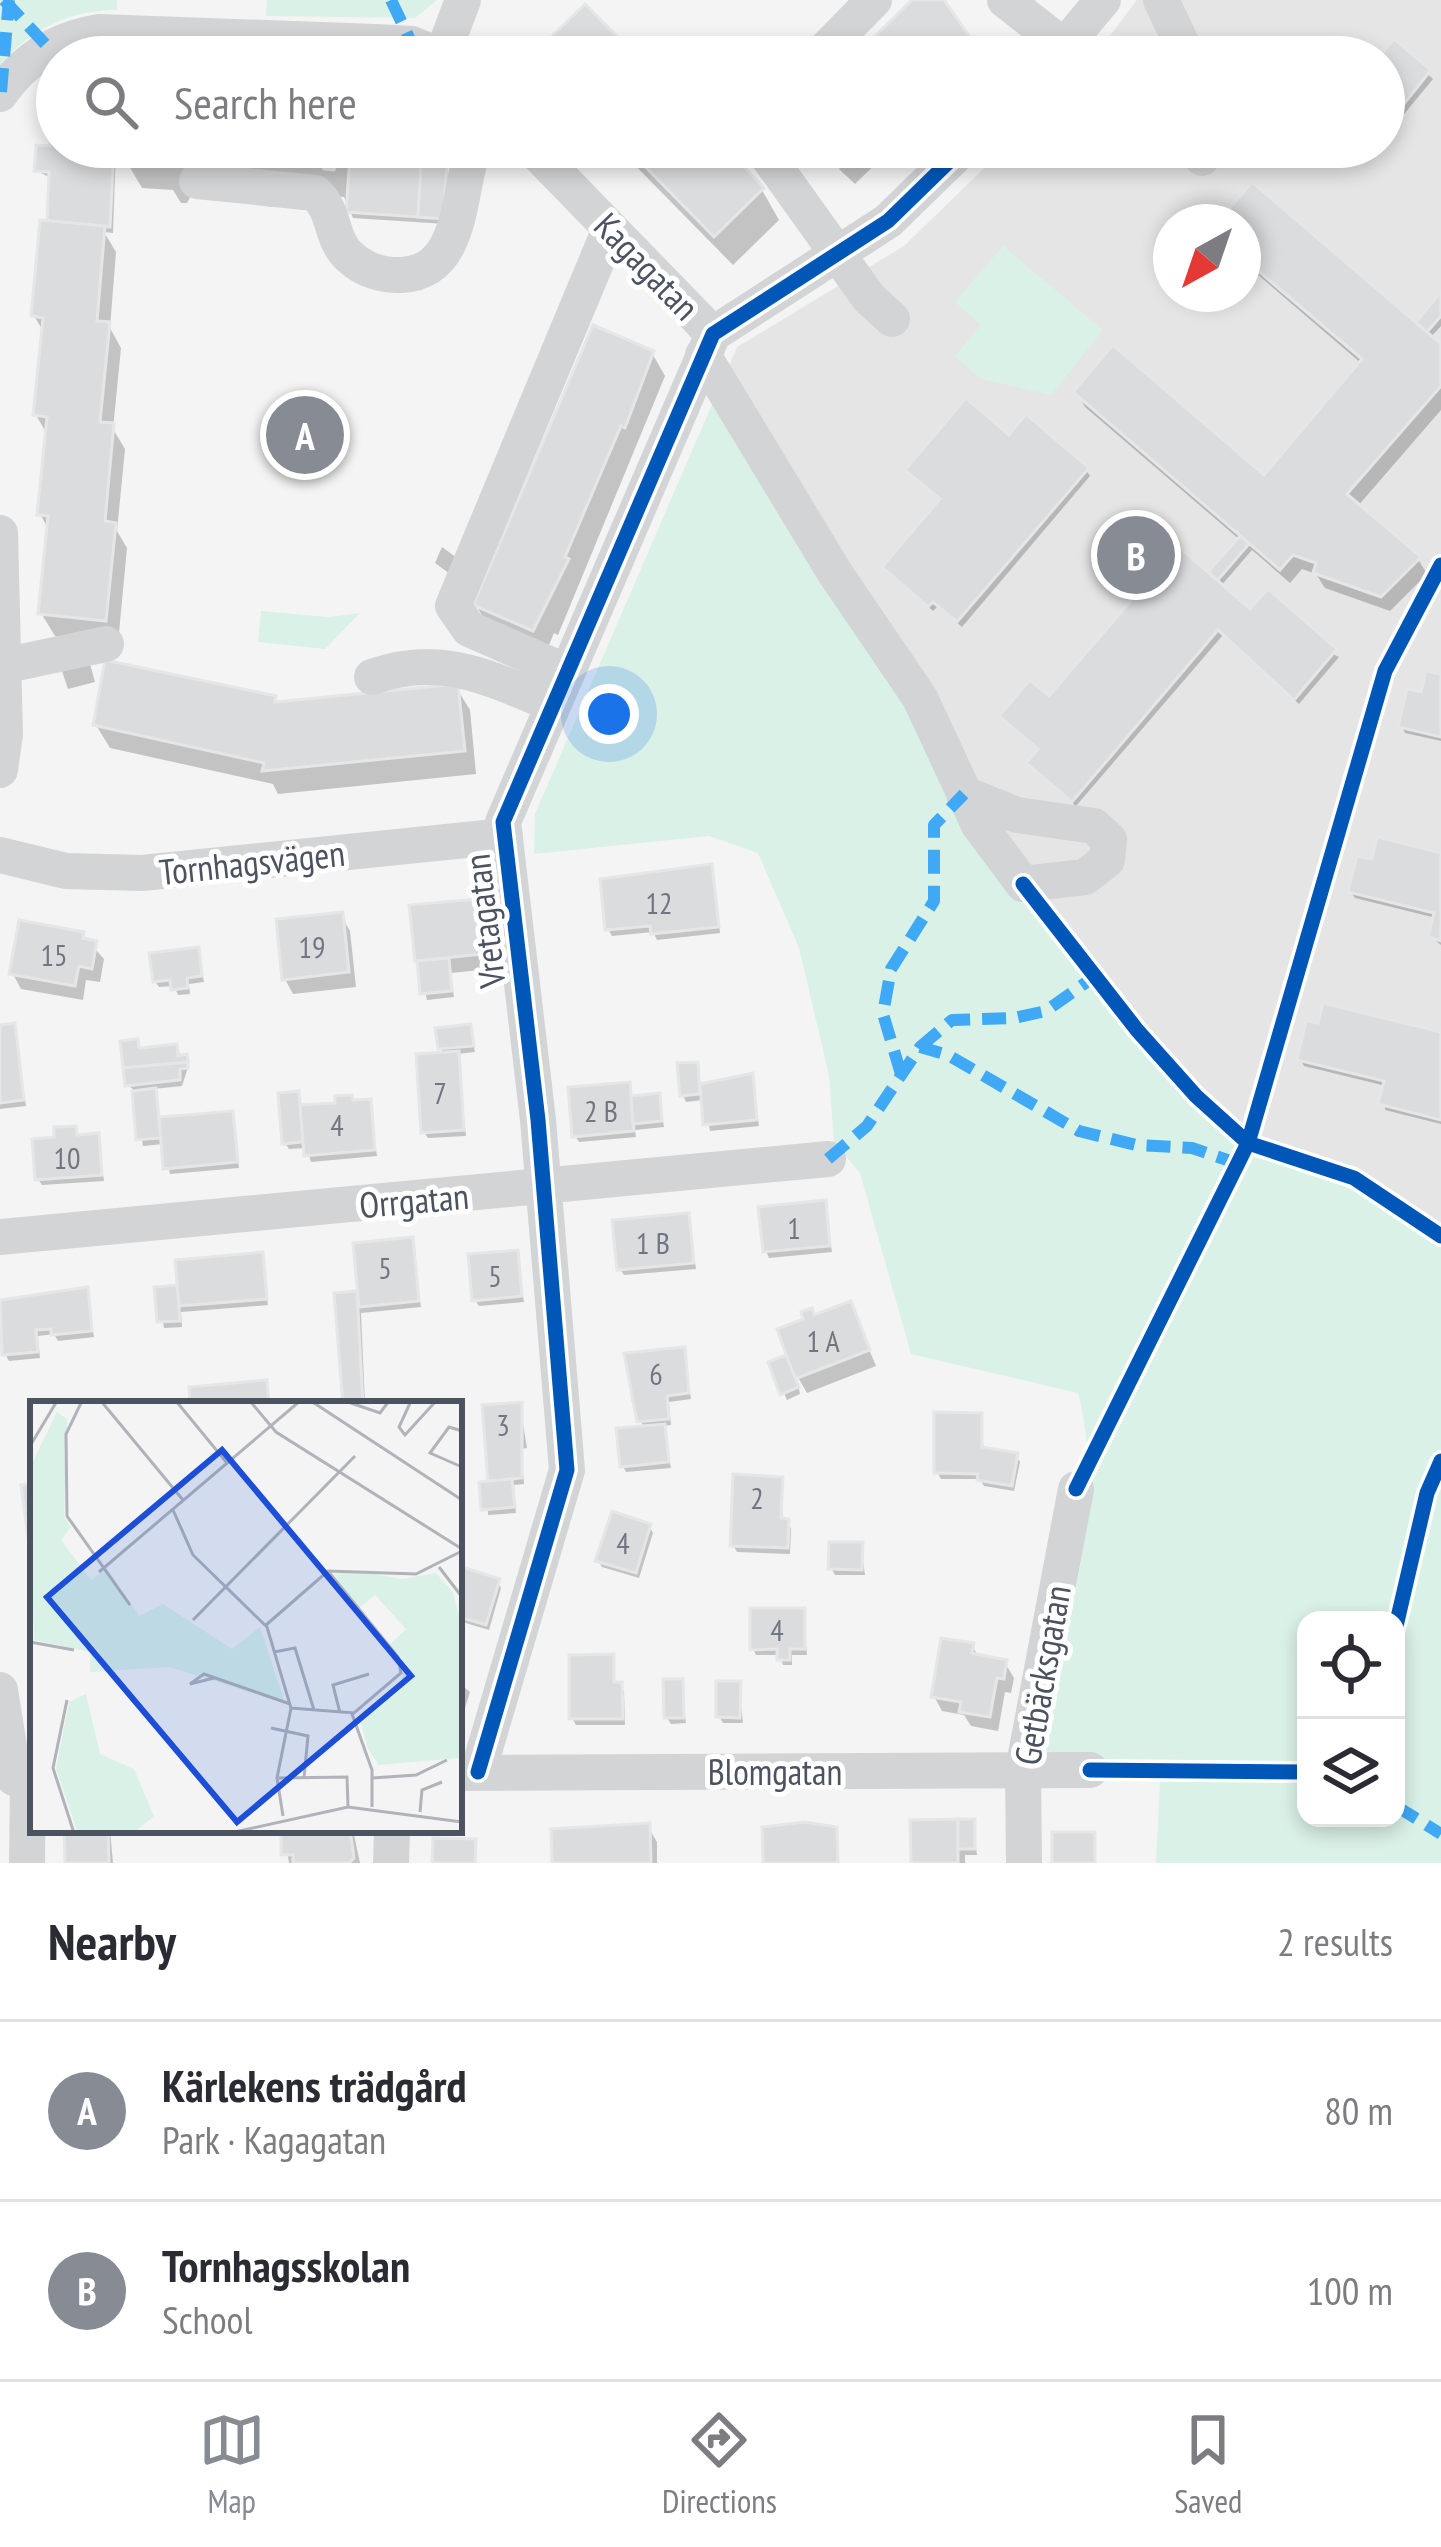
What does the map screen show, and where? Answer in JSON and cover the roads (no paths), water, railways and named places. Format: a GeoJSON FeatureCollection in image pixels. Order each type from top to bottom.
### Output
{"type":"FeatureCollection","features":[{"type":"Feature","properties":{"kind":"street"},"geometry":{"type":"LineString","coordinates":[[450,36],[463,0]]}},
{"type":"Feature","properties":{"kind":"street"},"geometry":{"type":"LineString","coordinates":[[839,36],[874,0]]}},
{"type":"Feature","properties":{"kind":"street"},"geometry":{"type":"LineString","coordinates":[[1005,0],[1042,36]]}},
{"type":"Feature","properties":{"kind":"street"},"geometry":{"type":"LineString","coordinates":[[1073,36],[1103,0]]}},
{"type":"Feature","properties":{"kind":"street"},"geometry":{"type":"LineString","coordinates":[[1161,0],[1178,36]]}},
{"type":"Feature","properties":{"kind":"street"},"geometry":{"type":"LineString","coordinates":[[79,36],[99,32],[206,36]]}},
{"type":"Feature","properties":{"kind":"street"},"geometry":{"type":"LineString","coordinates":[[0,94],[36,56]]}},
{"type":"Feature","properties":{"kind":"street"},"geometry":{"type":"LineString","coordinates":[[197,181],[315,193],[327,206],[341,249],[353,261],[382,274],[401,275],[432,265],[445,251],[468,168]]}},
{"type":"Feature","properties":{"kind":"street","name":"Kagagatan"},"geometry":{"type":"LineString","coordinates":[[551,168],[708,344],[835,572],[920,698],[964,794]]}},
{"type":"Feature","properties":{"kind":"street"},"geometry":{"type":"LineString","coordinates":[[776,168],[868,298],[892,319]]}},
{"type":"Feature","properties":{"kind":"street"},"geometry":{"type":"LineString","coordinates":[[708,344],[888,221],[942,168]]}},
{"type":"Feature","properties":{"kind":"street"},"geometry":{"type":"LineString","coordinates":[[560,688],[470,629],[453,606],[610,229]]}},
{"type":"Feature","properties":{"kind":"street","name":"Vretagatan"},"geometry":{"type":"LineString","coordinates":[[468,1772],[568,1470],[544,1188],[503,823],[708,344]]}},
{"type":"Feature","properties":{"kind":"street"},"geometry":{"type":"LineString","coordinates":[[0,532],[5,734],[0,770]]}},
{"type":"Feature","properties":{"kind":"street"},"geometry":{"type":"LineString","coordinates":[[3,666],[106,644]]}},
{"type":"Feature","properties":{"kind":"street"},"geometry":{"type":"LineString","coordinates":[[372,677],[418,664],[446,664],[560,688]]}},
{"type":"Feature","properties":{"kind":"street","name":"Tornhagsvägen"},"geometry":{"type":"LineString","coordinates":[[0,855],[67,871],[142,873],[505,836]]}},
{"type":"Feature","properties":{"kind":"street","name":"Orrgatan"},"geometry":{"type":"LineString","coordinates":[[0,1237],[828,1159]]}},
{"type":"Feature","properties":{"kind":"street","name":"Getbäcksgatan"},"geometry":{"type":"LineString","coordinates":[[1024,1863],[1023,1770],[1076,1489]]}},
{"type":"Feature","properties":{"kind":"street"},"geometry":{"type":"LineString","coordinates":[[0,1690],[19,1777],[27,1863]]}},
{"type":"Feature","properties":{"kind":"street","name":"Blomgatan"},"geometry":{"type":"LineString","coordinates":[[468,1772],[1090,1770]]}},
{"type":"Feature","properties":{"kind":"place","name":"Kärlekens trädgård"},"geometry":{"type":"Point","coordinates":[305,435]}},
{"type":"Feature","properties":{"kind":"place","name":"Tornhagsskolan"},"geometry":{"type":"Point","coordinates":[1136,555]}}]}
